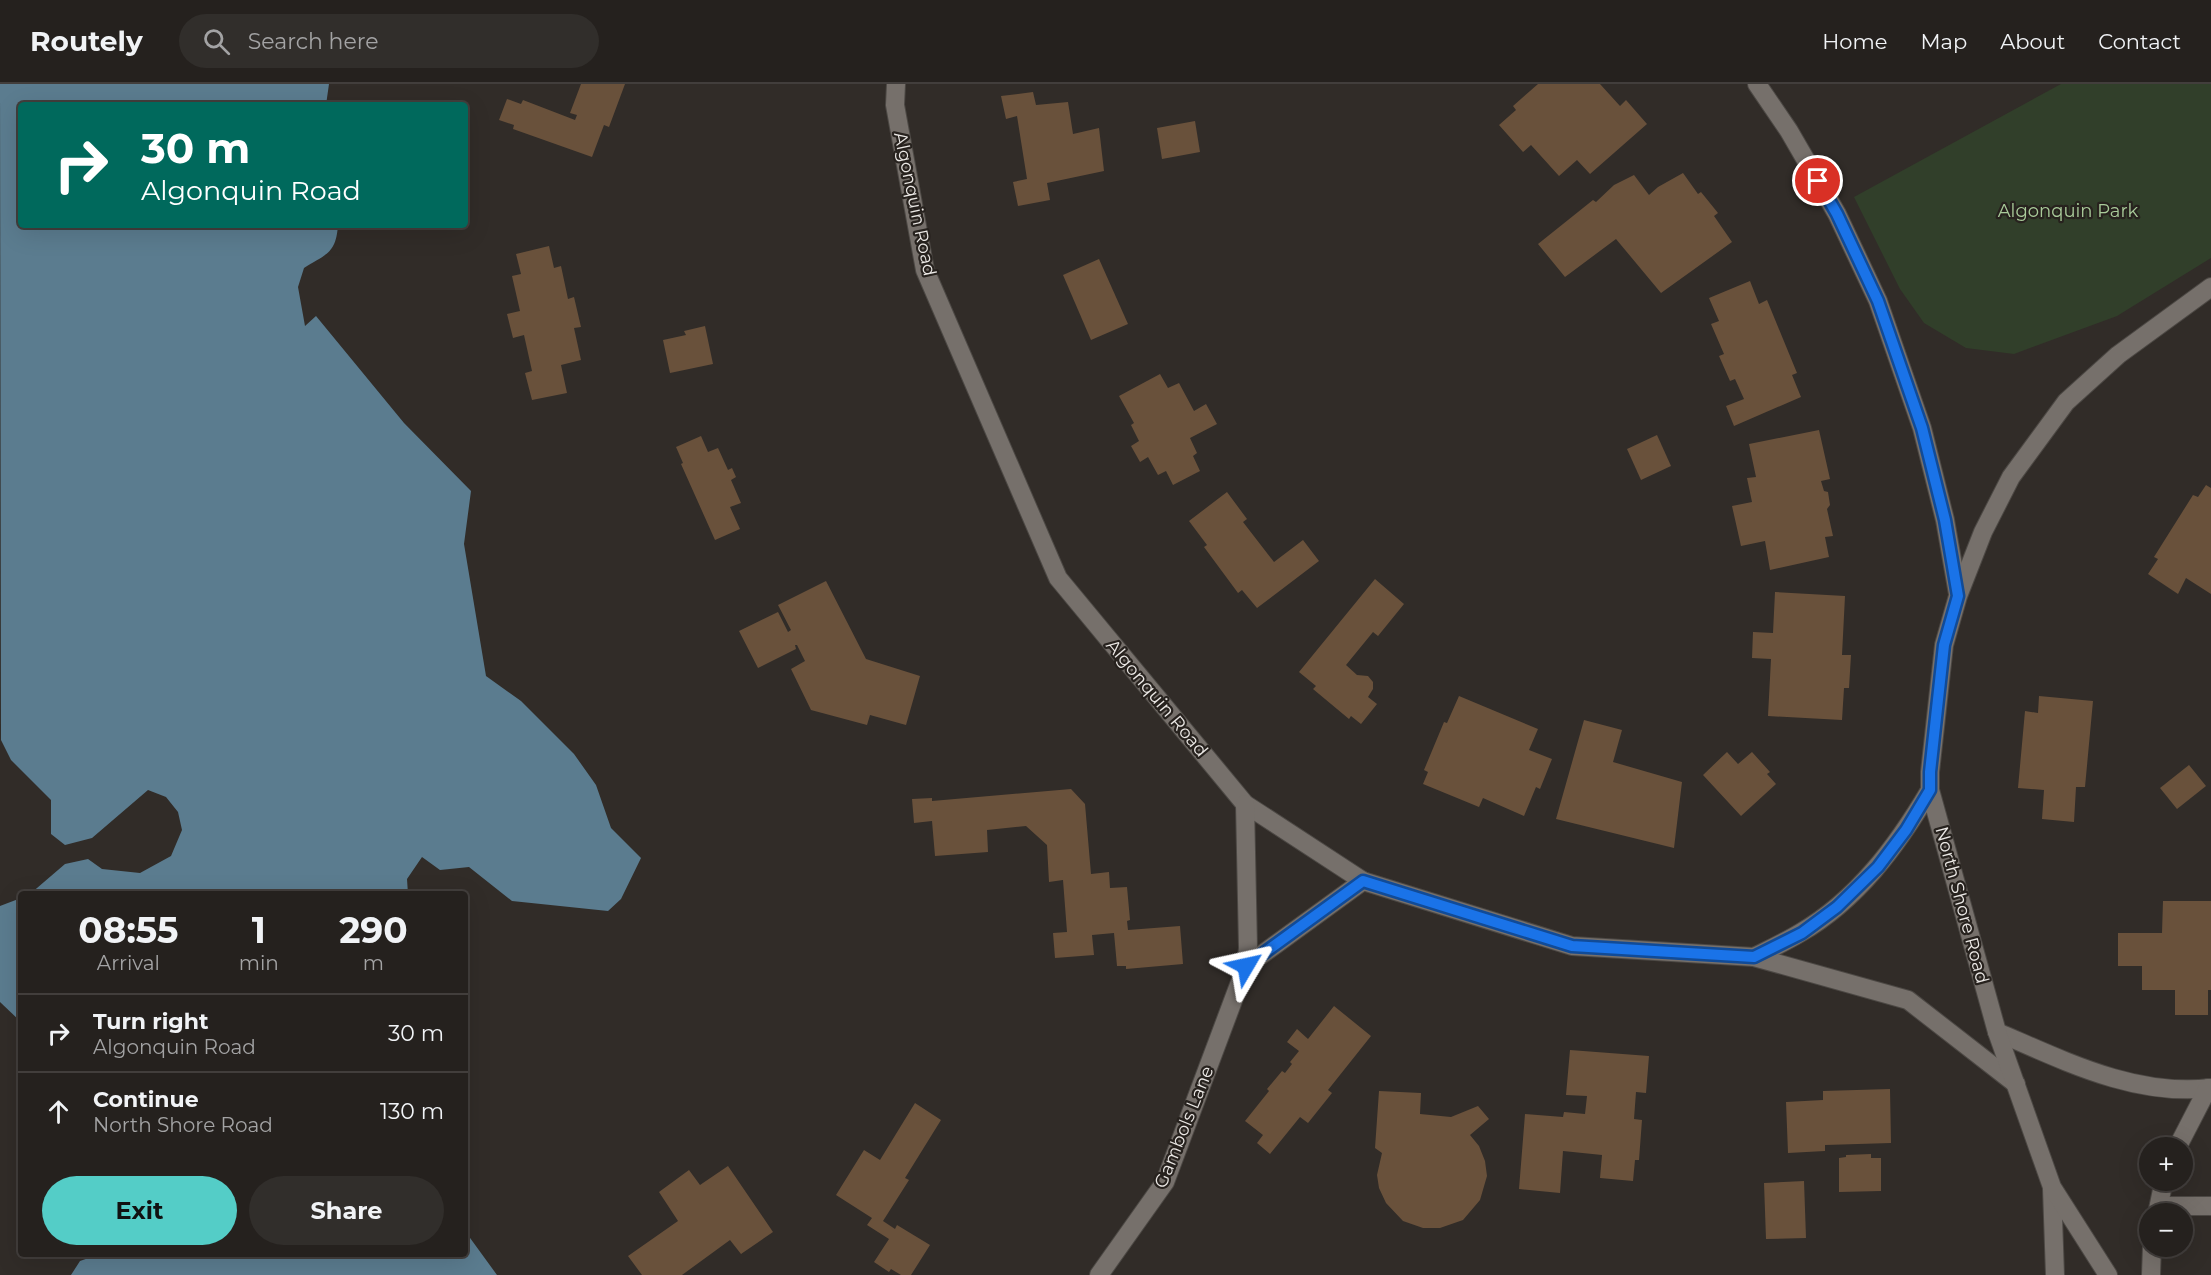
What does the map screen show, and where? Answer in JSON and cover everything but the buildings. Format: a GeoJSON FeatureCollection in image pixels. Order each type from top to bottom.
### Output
{"type":"FeatureCollection","features":[{"type":"Feature","properties":{"kind":"street","name":"Algonquin Road"},"geometry":{"type":"LineString","coordinates":[[896,84],[895,105],[925,270],[1058,578],[1245,804],[1363,881],[1572,946],[1754,957],[1908,1000],[2016,1084]]}},
{"type":"Feature","properties":{"kind":"street"},"geometry":{"type":"LineString","coordinates":[[1757,84],[1789,131],[1837,214],[1878,301],[1922,428],[1945,520],[1958,596]]}},
{"type":"Feature","properties":{"kind":"street","name":"North Shore Road"},"geometry":{"type":"LineString","coordinates":[[2108,1275],[2052,1187],[1997,1032],[1930,790],[1930,772],[1944,645],[1958,596],[1983,532],[2011,477],[2066,402],[2118,355],[2211,287]]}},
{"type":"Feature","properties":{"kind":"street"},"geometry":{"type":"LineString","coordinates":[[1754,957],[1802,933],[1837,907],[1878,867],[1906,830],[1930,790]]}},
{"type":"Feature","properties":{"kind":"street","name":"Gambols Lane"},"geometry":{"type":"LineString","coordinates":[[1099,1275],[1165,1182],[1246,966],[1248,948],[1245,804]]}},
{"type":"Feature","properties":{"kind":"street"},"geometry":{"type":"LineString","coordinates":[[1246,966],[1363,881]]}},
{"type":"Feature","properties":{"kind":"street"},"geometry":{"type":"LineString","coordinates":[[1997,1032],[2084,1070],[2124,1082],[2165,1088],[2209,1088],[2183,1137]]}},
{"type":"Feature","properties":{"kind":"street"},"geometry":{"type":"LineString","coordinates":[[2052,1187],[2055,1275]]}},
{"type":"Feature","properties":{"kind":"street"},"geometry":{"type":"LineString","coordinates":[[2193,1207],[2211,1206]]}},
{"type":"Feature","properties":{"kind":"street"},"geometry":{"type":"LineString","coordinates":[[2151,1275],[2152,1257]]}},
{"type":"Feature","properties":{"kind":"green space","name":"Algonquin Park"},"geometry":{"type":"Polygon","coordinates":[[[2061,84],[2211,84],[2211,258],[2117,316],[2014,354],[1966,348],[1924,323],[1900,289],[1854,197],[2061,84]]]}},
{"type":"Feature","properties":{"kind":"water"},"geometry":{"type":"Polygon","coordinates":[[[0,84],[329,84],[326,102],[18,102],[18,228],[338,228],[335,242],[329,252],[304,268],[298,287],[305,326],[316,316],[404,423],[471,491],[464,544],[486,676],[521,701],[574,754],[596,785],[611,828],[641,858],[621,899],[608,911],[512,901],[469,867],[440,870],[422,857],[407,879],[408,891],[34,891],[65,864],[88,859],[102,869],[140,873],[171,856],[182,830],[178,812],[166,797],[148,790],[92,838],[65,845],[51,834],[51,800],[11,760],[1,740],[0,84]]]}},
{"type":"Feature","properties":{"kind":"water"},"geometry":{"type":"Polygon","coordinates":[[[18,899],[18,1019],[0,1002],[0,906],[18,899]]]}},
{"type":"Feature","properties":{"kind":"water"},"geometry":{"type":"Polygon","coordinates":[[[468,1235],[497,1275],[71,1275],[80,1261],[91,1257],[468,1257],[468,1235]]]}},
{"type":"Feature","properties":{"kind":"route"},"geometry":{"type":"LineString","coordinates":[[1246,966],[1363,881],[1572,946],[1754,957],[1802,933],[1837,907],[1878,867],[1906,830],[1930,790],[1944,645],[1958,596],[1945,520],[1922,428],[1878,301],[1837,214],[1818,181]]}}]}
